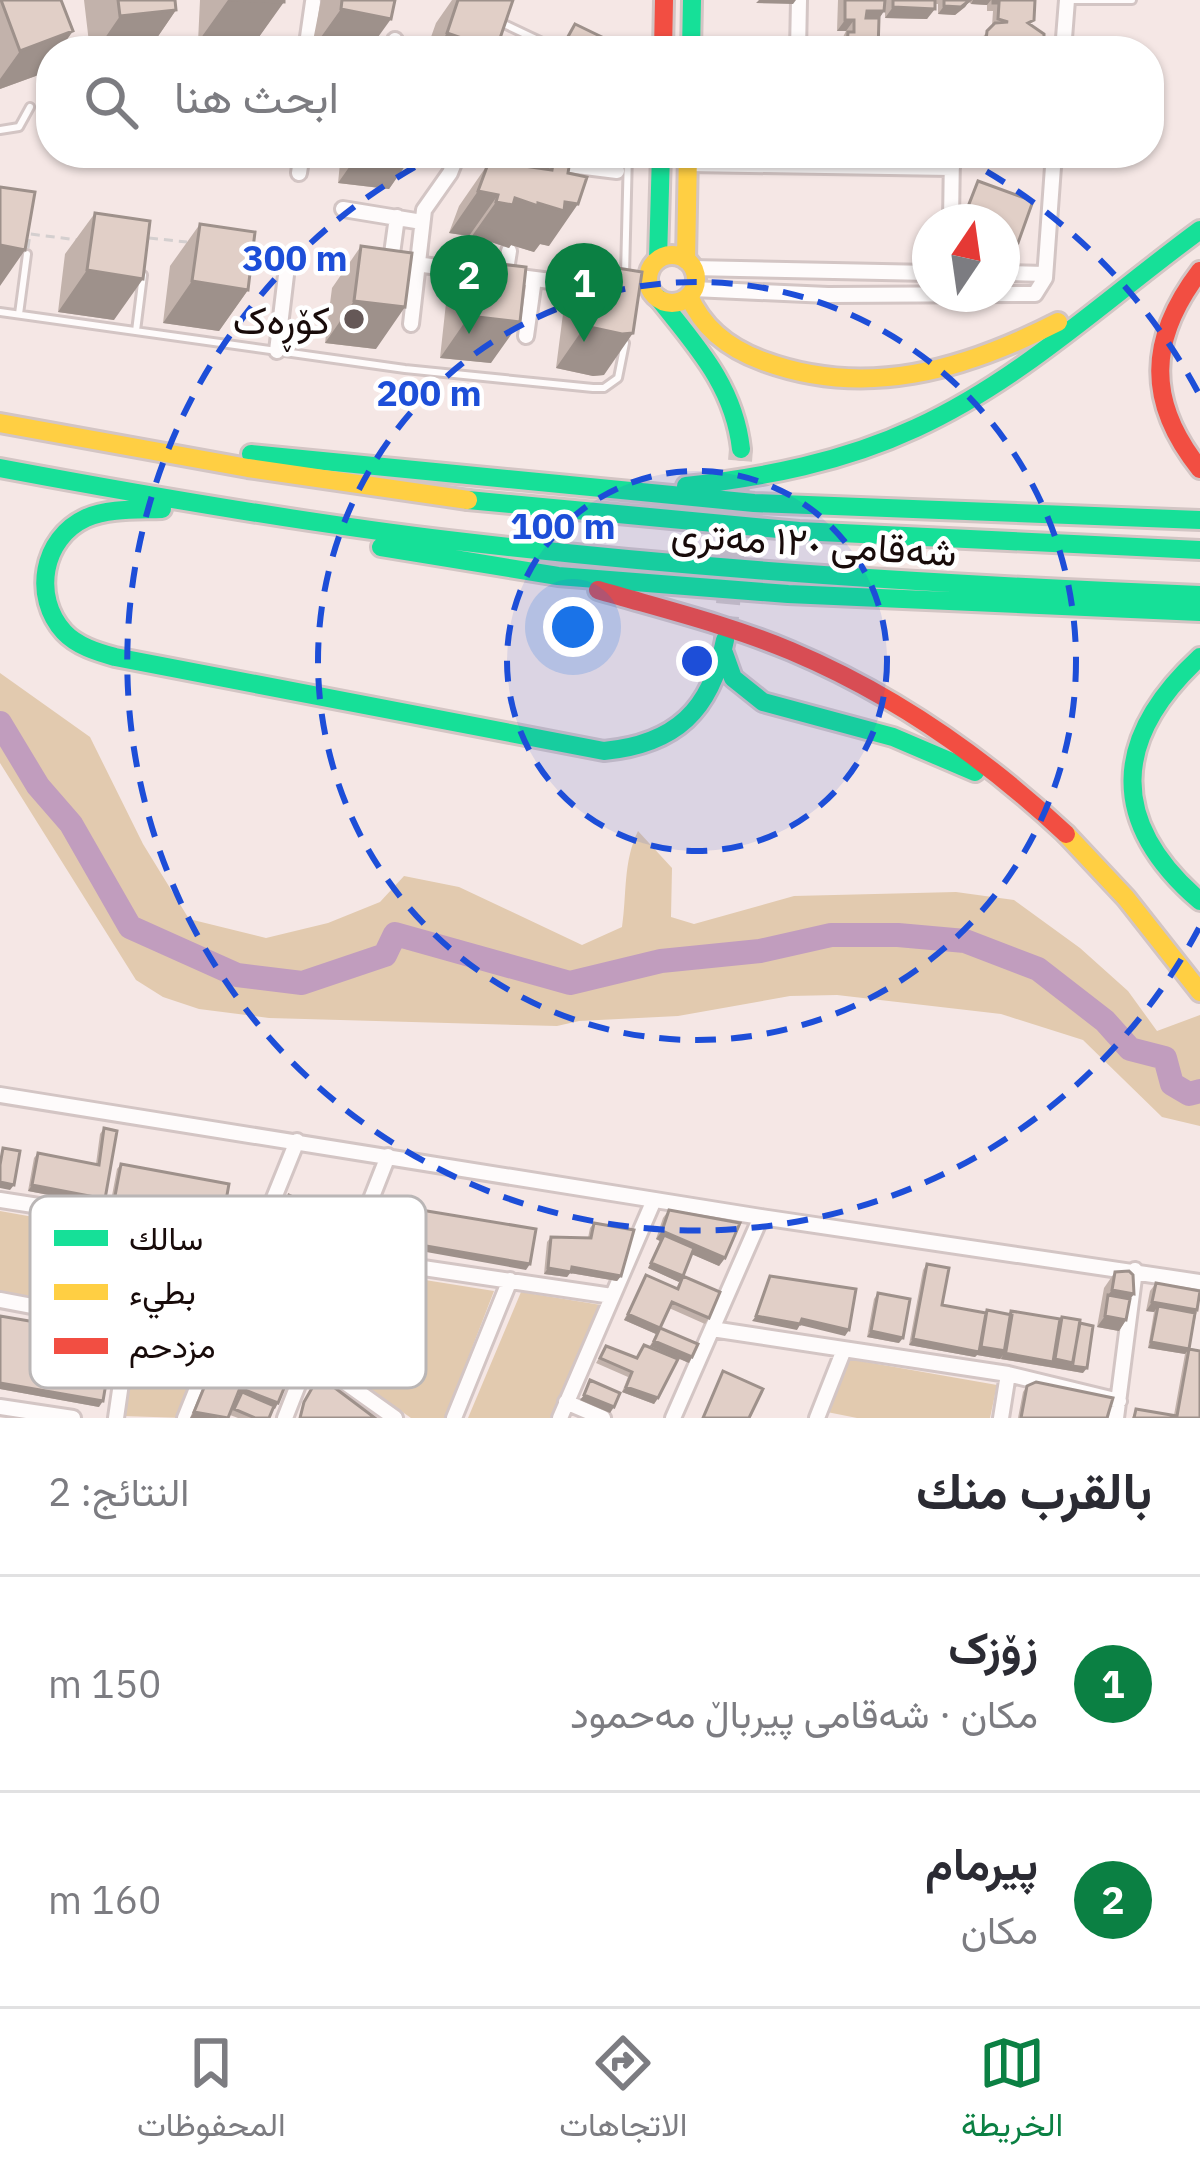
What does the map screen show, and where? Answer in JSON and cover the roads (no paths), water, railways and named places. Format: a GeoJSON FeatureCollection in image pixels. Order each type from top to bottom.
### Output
{"type":"FeatureCollection","features":[{"type":"Feature","properties":{"kind":"main road"},"geometry":{"type":"LineString","coordinates":[[663,36],[664,0]]}},
{"type":"Feature","properties":{"kind":"main road"},"geometry":{"type":"LineString","coordinates":[[691,36],[692,0]]}},
{"type":"Feature","properties":{"kind":"main road"},"geometry":{"type":"LineString","coordinates":[[661,168],[658,260],[648,277],[651,290],[723,379],[738,413],[741,448]]}},
{"type":"Feature","properties":{"kind":"main road"},"geometry":{"type":"LineString","coordinates":[[688,168],[691,292],[712,333],[762,362],[814,377],[884,381],[956,367],[1040,332],[1167,253]]}},
{"type":"Feature","properties":{"kind":"main road"},"geometry":{"type":"LineString","coordinates":[[642,490],[773,476],[907,433],[990,386],[1200,230]]}},
{"type":"Feature","properties":{"kind":"main road"},"geometry":{"type":"LineString","coordinates":[[658,260],[672,255],[689,264]]}},
{"type":"Feature","properties":{"kind":"main road"},"geometry":{"type":"LineString","coordinates":[[1200,271],[1169,317],[1158,374],[1170,430],[1200,469]]}},
{"type":"Feature","properties":{"kind":"main road"},"geometry":{"type":"LineString","coordinates":[[659,299],[672,303],[691,292]]}},
{"type":"Feature","properties":{"kind":"main road","name":"شەقامی ١٢٠ مەتری"},"geometry":{"type":"LineString","coordinates":[[0,423],[442,497],[663,521],[848,535],[1200,550]]}},
{"type":"Feature","properties":{"kind":"main road"},"geometry":{"type":"LineString","coordinates":[[80,439],[642,490],[683,498],[1200,520]]}},
{"type":"Feature","properties":{"kind":"main road","name":"شەقامی ١٢٠ مەتری"},"geometry":{"type":"LineString","coordinates":[[0,468],[275,518],[623,562],[852,579],[1200,595]]}},
{"type":"Feature","properties":{"kind":"main road"},"geometry":{"type":"LineString","coordinates":[[206,507],[105,513],[70,529],[52,551],[45,578],[48,605],[62,630],[84,647],[115,657],[604,751],[644,746],[690,719],[712,691],[724,645],[733,678],[764,702],[920,747],[972,770],[1035,808]]}},
{"type":"Feature","properties":{"kind":"main road"},"geometry":{"type":"LineString","coordinates":[[275,518],[350,542],[558,576],[788,594],[1200,612]]}},
{"type":"Feature","properties":{"kind":"main road"},"geometry":{"type":"LineString","coordinates":[[558,576],[791,652],[857,682],[920,719],[980,761],[1072,842],[1114,885],[1200,992]]}},
{"type":"Feature","properties":{"kind":"main road"},"geometry":{"type":"LineString","coordinates":[[1200,657],[1152,706],[1136,746],[1132,790],[1155,856],[1200,901]]}},
{"type":"Feature","properties":{"kind":"street"},"geometry":{"type":"LineString","coordinates":[[798,36],[799,0]]}},
{"type":"Feature","properties":{"kind":"street"},"geometry":{"type":"LineString","coordinates":[[1064,36],[1067,0]]}},
{"type":"Feature","properties":{"kind":"street"},"geometry":{"type":"LineString","coordinates":[[308,36],[314,2]]}},
{"type":"Feature","properties":{"kind":"street"},"geometry":{"type":"LineString","coordinates":[[299,173],[300,168]]}},
{"type":"Feature","properties":{"kind":"street"},"geometry":{"type":"LineString","coordinates":[[411,324],[422,222],[427,203],[452,168]]}},
{"type":"Feature","properties":{"kind":"street"},"geometry":{"type":"LineString","coordinates":[[509,176],[510,168]]}},
{"type":"Feature","properties":{"kind":"street"},"geometry":{"type":"LineString","coordinates":[[591,168],[617,171]]}},
{"type":"Feature","properties":{"kind":"street"},"geometry":{"type":"LineString","coordinates":[[951,204],[952,168]]}},
{"type":"Feature","properties":{"kind":"street"},"geometry":{"type":"LineString","coordinates":[[691,292],[1029,296],[1039,291],[1045,274],[1053,168]]}},
{"type":"Feature","properties":{"kind":"street"},"geometry":{"type":"LineString","coordinates":[[343,208],[422,222]]}},
{"type":"Feature","properties":{"kind":"street"},"geometry":{"type":"LineString","coordinates":[[397,218],[383,260],[620,288]]}},
{"type":"Feature","properties":{"kind":"street"},"geometry":{"type":"LineString","coordinates":[[481,272],[484,249]]}},
{"type":"Feature","properties":{"kind":"street"},"geometry":{"type":"LineString","coordinates":[[505,276],[509,251]]}},
{"type":"Feature","properties":{"kind":"street"},"geometry":{"type":"LineString","coordinates":[[689,264],[912,272]]}},
{"type":"Feature","properties":{"kind":"street"},"geometry":{"type":"LineString","coordinates":[[277,351],[286,274]]}},
{"type":"Feature","properties":{"kind":"street"},"geometry":{"type":"LineString","coordinates":[[1020,274],[1045,274]]}},
{"type":"Feature","properties":{"kind":"street"},"geometry":{"type":"LineString","coordinates":[[526,336],[534,279]]}},
{"type":"Feature","properties":{"kind":"street"},"geometry":{"type":"LineString","coordinates":[[0,1095],[1200,1282]]}},
{"type":"Feature","properties":{"kind":"street"},"geometry":{"type":"LineString","coordinates":[[275,1196],[297,1141]]}},
{"type":"Feature","properties":{"kind":"street"},"geometry":{"type":"LineString","coordinates":[[373,1196],[388,1156]]}},
{"type":"Feature","properties":{"kind":"street"},"geometry":{"type":"LineString","coordinates":[[0,1200],[30,1205]]}},
{"type":"Feature","properties":{"kind":"street"},"geometry":{"type":"LineString","coordinates":[[560,1418],[654,1200]]}},
{"type":"Feature","properties":{"kind":"street"},"geometry":{"type":"LineString","coordinates":[[673,1418],[761,1217]]}},
{"type":"Feature","properties":{"kind":"street"},"geometry":{"type":"LineString","coordinates":[[426,1268],[612,1296]]}},
{"type":"Feature","properties":{"kind":"street"},"geometry":{"type":"LineString","coordinates":[[1116,1418],[1135,1270]]}},
{"type":"Feature","properties":{"kind":"street"},"geometry":{"type":"LineString","coordinates":[[454,1418],[510,1280]]}},
{"type":"Feature","properties":{"kind":"street"},"geometry":{"type":"LineString","coordinates":[[0,1300],[30,1306]]}},
{"type":"Feature","properties":{"kind":"street"},"geometry":{"type":"LineString","coordinates":[[712,1329],[1008,1374],[1119,1401]]}},
{"type":"Feature","properties":{"kind":"street"},"geometry":{"type":"LineString","coordinates":[[817,1418],[843,1352]]}},
{"type":"Feature","properties":{"kind":"street"},"geometry":{"type":"LineString","coordinates":[[1001,1418],[1008,1374]]}},
{"type":"Feature","properties":{"kind":"street"},"geometry":{"type":"LineString","coordinates":[[116,1418],[121,1388]]}},
{"type":"Feature","properties":{"kind":"street"},"geometry":{"type":"LineString","coordinates":[[185,1418],[197,1388]]}},
{"type":"Feature","properties":{"kind":"street"},"geometry":{"type":"LineString","coordinates":[[285,1418],[296,1388]]}},
{"type":"Feature","properties":{"kind":"street"},"geometry":{"type":"LineString","coordinates":[[353,1388],[395,1418]]}},
{"type":"Feature","properties":{"kind":"street"},"geometry":{"type":"LineString","coordinates":[[566,1402],[603,1418]]}},
{"type":"Feature","properties":{"kind":"street"},"geometry":{"type":"LineString","coordinates":[[0,1407],[73,1418]]}},
{"type":"Feature","properties":{"kind":"lane"},"geometry":{"type":"LineString","coordinates":[[1067,0],[1132,0]]}},
{"type":"Feature","properties":{"kind":"lane"},"geometry":{"type":"LineString","coordinates":[[487,16],[529,36]]}},
{"type":"Feature","properties":{"kind":"lane"},"geometry":{"type":"LineString","coordinates":[[0,130],[19,128],[30,107]]}},
{"type":"Feature","properties":{"kind":"lane"},"geometry":{"type":"LineString","coordinates":[[620,288],[627,168]]}},
{"type":"Feature","properties":{"kind":"lane"},"geometry":{"type":"LineString","coordinates":[[19,314],[27,254]]}},
{"type":"Feature","properties":{"kind":"lane"},"geometry":{"type":"LineString","coordinates":[[136,331],[144,268]]}},
{"type":"Feature","properties":{"kind":"lane"},"geometry":{"type":"LineString","coordinates":[[0,312],[593,388],[604,388],[617,378],[625,336]]}},
{"type":"Feature","properties":{"kind":"waterway"},"geometry":{"type":"LineString","coordinates":[[0,723],[38,786],[71,824],[130,927],[237,975],[302,983],[385,955],[395,934],[570,983],[661,961],[760,951],[831,935],[965,941],[1038,969],[1105,1021],[1130,1049],[1165,1058],[1172,1084],[1189,1094],[1200,1091]]}},
{"type":"Feature","properties":{"kind":"tunnel"},"geometry":{"type":"LineString","coordinates":[[725,640],[741,449]]}},
{"type":"Feature","properties":{"kind":"place","name":"کۆڕەک"},"geometry":{"type":"Point","coordinates":[354,319]}},
{"type":"Feature","properties":{"kind":"place","name":"پیرمام"},"geometry":{"type":"Point","coordinates":[469,334]}},
{"type":"Feature","properties":{"kind":"place","name":"زۆزک"},"geometry":{"type":"Point","coordinates":[584,342]}}]}
